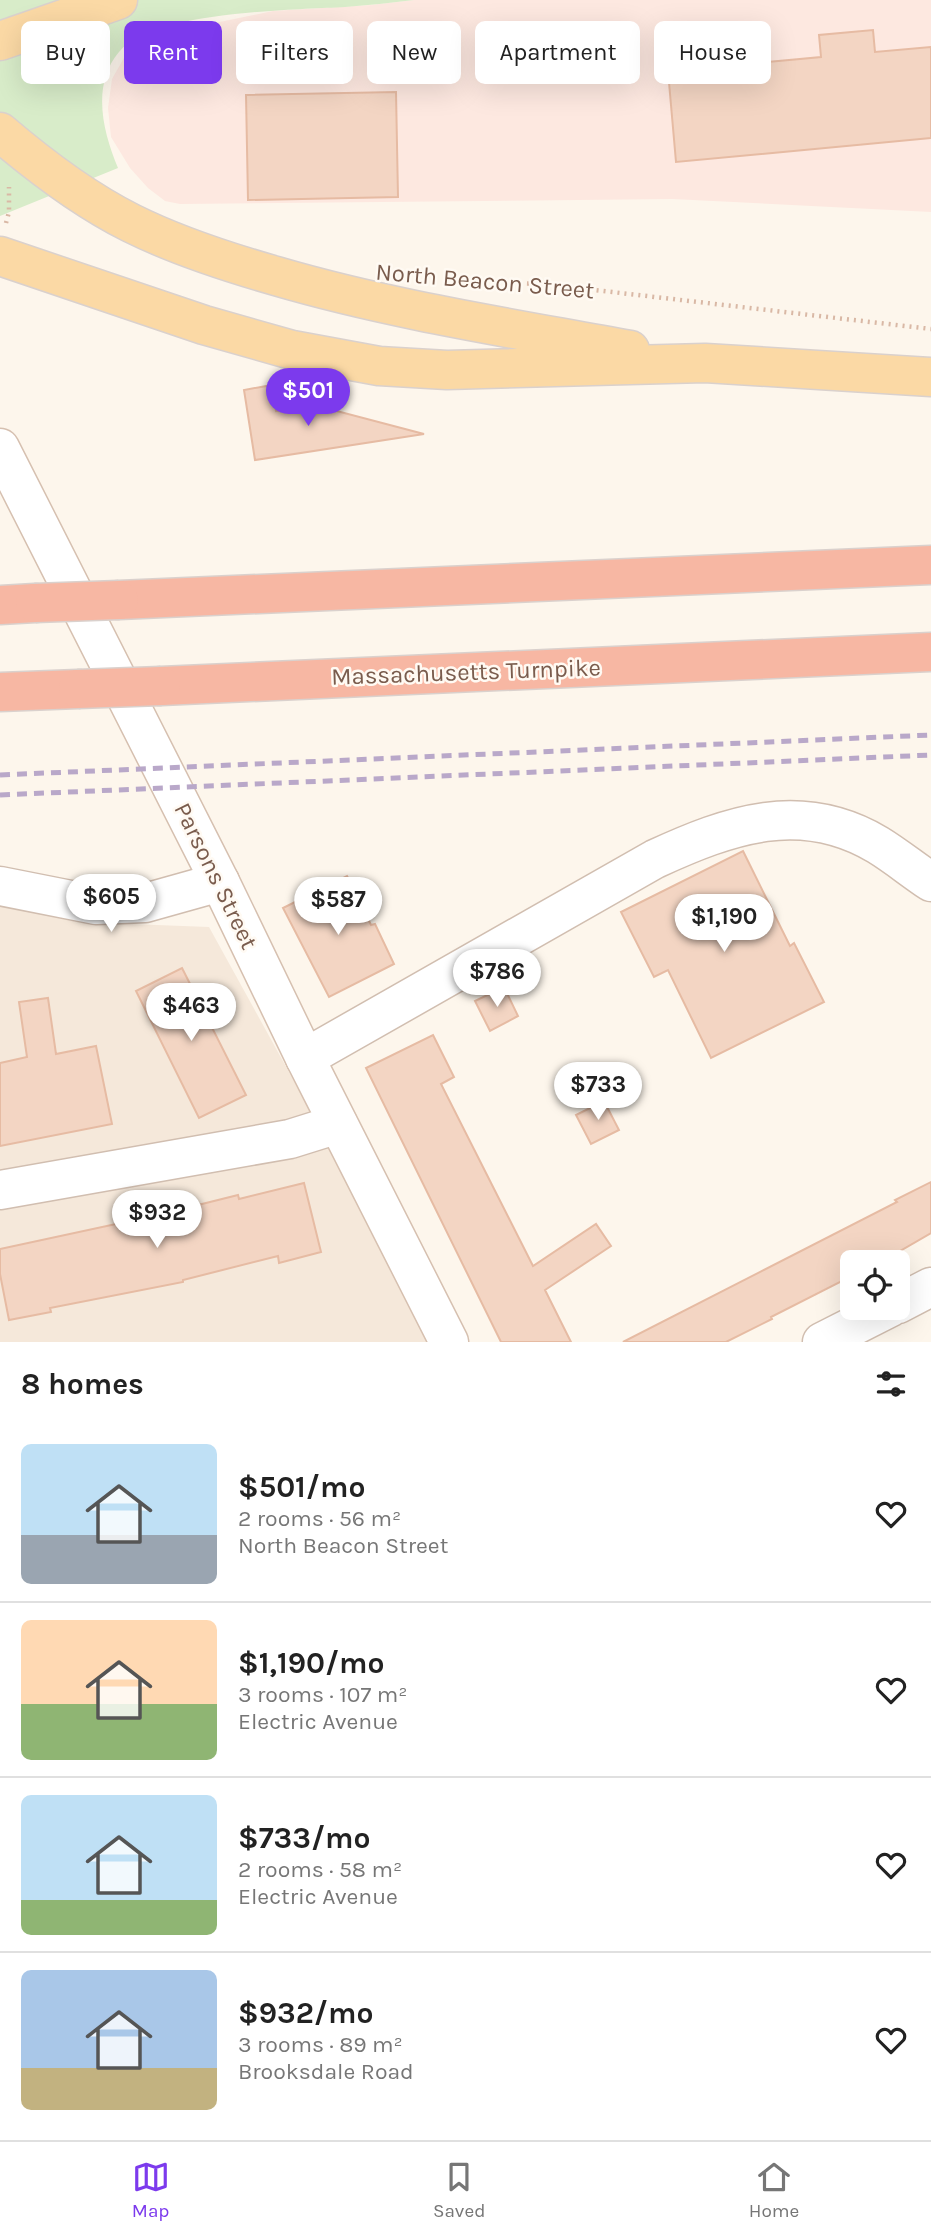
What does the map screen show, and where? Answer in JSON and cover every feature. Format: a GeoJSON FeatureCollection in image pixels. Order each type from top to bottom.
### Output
{"type":"FeatureCollection","features":[{"type":"Feature","properties":{"kind":"highway"},"geometry":{"type":"LineString","coordinates":[[18,604],[931,565]]}},
{"type":"Feature","properties":{"kind":"highway","name":"Massachusetts Turnpike"},"geometry":{"type":"LineString","coordinates":[[0,692],[931,652]]}},
{"type":"Feature","properties":{"kind":"main road"},"geometry":{"type":"LineString","coordinates":[[0,41],[118,0]]}},
{"type":"Feature","properties":{"kind":"main road","name":"North Beacon Street"},"geometry":{"type":"LineString","coordinates":[[0,132],[50,173],[103,207],[158,236],[214,257],[316,288],[414,311],[705,363]]}},
{"type":"Feature","properties":{"kind":"main road","name":"North Beacon Street"},"geometry":{"type":"LineString","coordinates":[[3,240],[204,325],[292,350],[379,366],[447,370],[705,363],[931,377]]}},
{"type":"Feature","properties":{"kind":"street","name":"Parsons Street"},"geometry":{"type":"LineString","coordinates":[[0,448],[449,1342]]}},
{"type":"Feature","properties":{"kind":"street"},"geometry":{"type":"LineString","coordinates":[[305,1058],[655,859],[738,825],[774,820],[810,822],[843,829],[877,844],[931,882]]}},
{"type":"Feature","properties":{"kind":"street"},"geometry":{"type":"LineString","coordinates":[[0,886],[96,905],[145,903],[220,882]]}},
{"type":"Feature","properties":{"kind":"street"},"geometry":{"type":"LineString","coordinates":[[0,1190],[290,1139],[338,1124]]}},
{"type":"Feature","properties":{"kind":"street"},"geometry":{"type":"LineString","coordinates":[[910,1298],[931,1287]]}},
{"type":"Feature","properties":{"kind":"street"},"geometry":{"type":"LineString","coordinates":[[822,1342],[865,1320]]}},
{"type":"Feature","properties":{"kind":"path"},"geometry":{"type":"LineString","coordinates":[[3,240],[9,212],[9,184]]}},
{"type":"Feature","properties":{"kind":"path","name":"North Beacon Street"},"geometry":{"type":"LineString","coordinates":[[455,281],[543,284],[931,329]]}},
{"type":"Feature","properties":{"kind":"shaded area"},"geometry":{"type":"Polygon","coordinates":[[[414,0],[931,0],[931,212],[672,199],[180,204],[165,201],[148,188],[130,168],[111,137],[108,108],[112,79],[124,58],[124,84],[222,84],[222,22],[273,11],[414,0]]]}},
{"type":"Feature","properties":{"kind":"shaded area"},"geometry":{"type":"Polygon","coordinates":[[[0,905],[78,922],[209,927],[333,1152],[429,1342],[0,1342],[0,905]]]}},
{"type":"Feature","properties":{"kind":"green space"},"geometry":{"type":"Polygon","coordinates":[[[0,0],[414,0],[225,15],[191,21],[124,21],[124,48],[110,65],[110,21],[21,21],[21,84],[104,84],[104,124],[118,168],[0,216],[0,0]]]}},
{"type":"Feature","properties":{"kind":"building"},"geometry":{"type":"Polygon","coordinates":[[[873,30],[875,52],[931,47],[931,138],[676,162],[669,84],[771,84],[771,62],[821,57],[819,35],[873,30]]]}},
{"type":"Feature","properties":{"kind":"building"},"geometry":{"type":"Polygon","coordinates":[[[396,92],[398,197],[248,200],[246,95],[396,92]]]}},
{"type":"Feature","properties":{"kind":"building"},"geometry":{"type":"Polygon","coordinates":[[[272,385],[276,411],[314,405],[424,434],[255,460],[244,390],[272,385]]]}},
{"type":"Feature","properties":{"kind":"building"},"geometry":{"type":"Polygon","coordinates":[[[743,851],[790,946],[794,943],[824,1002],[711,1058],[668,970],[654,977],[621,912],[743,851]]]}},
{"type":"Feature","properties":{"kind":"building"},"geometry":{"type":"Polygon","coordinates":[[[347,876],[394,964],[329,997],[283,908],[347,876]]]}},
{"type":"Feature","properties":{"kind":"building"},"geometry":{"type":"Polygon","coordinates":[[[182,968],[246,1095],[199,1118],[136,991],[182,968]]]}},
{"type":"Feature","properties":{"kind":"building"},"geometry":{"type":"Polygon","coordinates":[[[504,987],[518,1016],[490,1031],[475,1001],[504,987]]]}},
{"type":"Feature","properties":{"kind":"building"},"geometry":{"type":"Polygon","coordinates":[[[48,998],[56,1054],[96,1046],[112,1124],[0,1146],[0,1063],[27,1057],[19,1002],[48,998]]]}},
{"type":"Feature","properties":{"kind":"building"},"geometry":{"type":"Polygon","coordinates":[[[433,1035],[454,1077],[441,1084],[533,1266],[596,1224],[611,1246],[545,1290],[571,1342],[501,1342],[366,1068],[433,1035]]]}},
{"type":"Feature","properties":{"kind":"building"},"geometry":{"type":"Polygon","coordinates":[[[604,1101],[619,1130],[591,1144],[576,1115],[604,1101]]]}},
{"type":"Feature","properties":{"kind":"building"},"geometry":{"type":"Polygon","coordinates":[[[931,1182],[931,1233],[902,1250],[840,1250],[840,1282],[726,1342],[623,1342],[897,1202],[895,1200],[931,1182]]]}},
{"type":"Feature","properties":{"kind":"building"},"geometry":{"type":"Polygon","coordinates":[[[304,1183],[321,1252],[279,1263],[278,1256],[183,1282],[50,1308],[51,1312],[9,1320],[0,1274],[0,1249],[130,1221],[128,1213],[169,1206],[170,1212],[238,1195],[239,1199],[304,1183]]]}},
{"type":"Feature","properties":{"kind":"railway"},"geometry":{"type":"LineString","coordinates":[[0,775],[931,735]]}},
{"type":"Feature","properties":{"kind":"railway"},"geometry":{"type":"LineString","coordinates":[[0,795],[931,755]]}}]}
